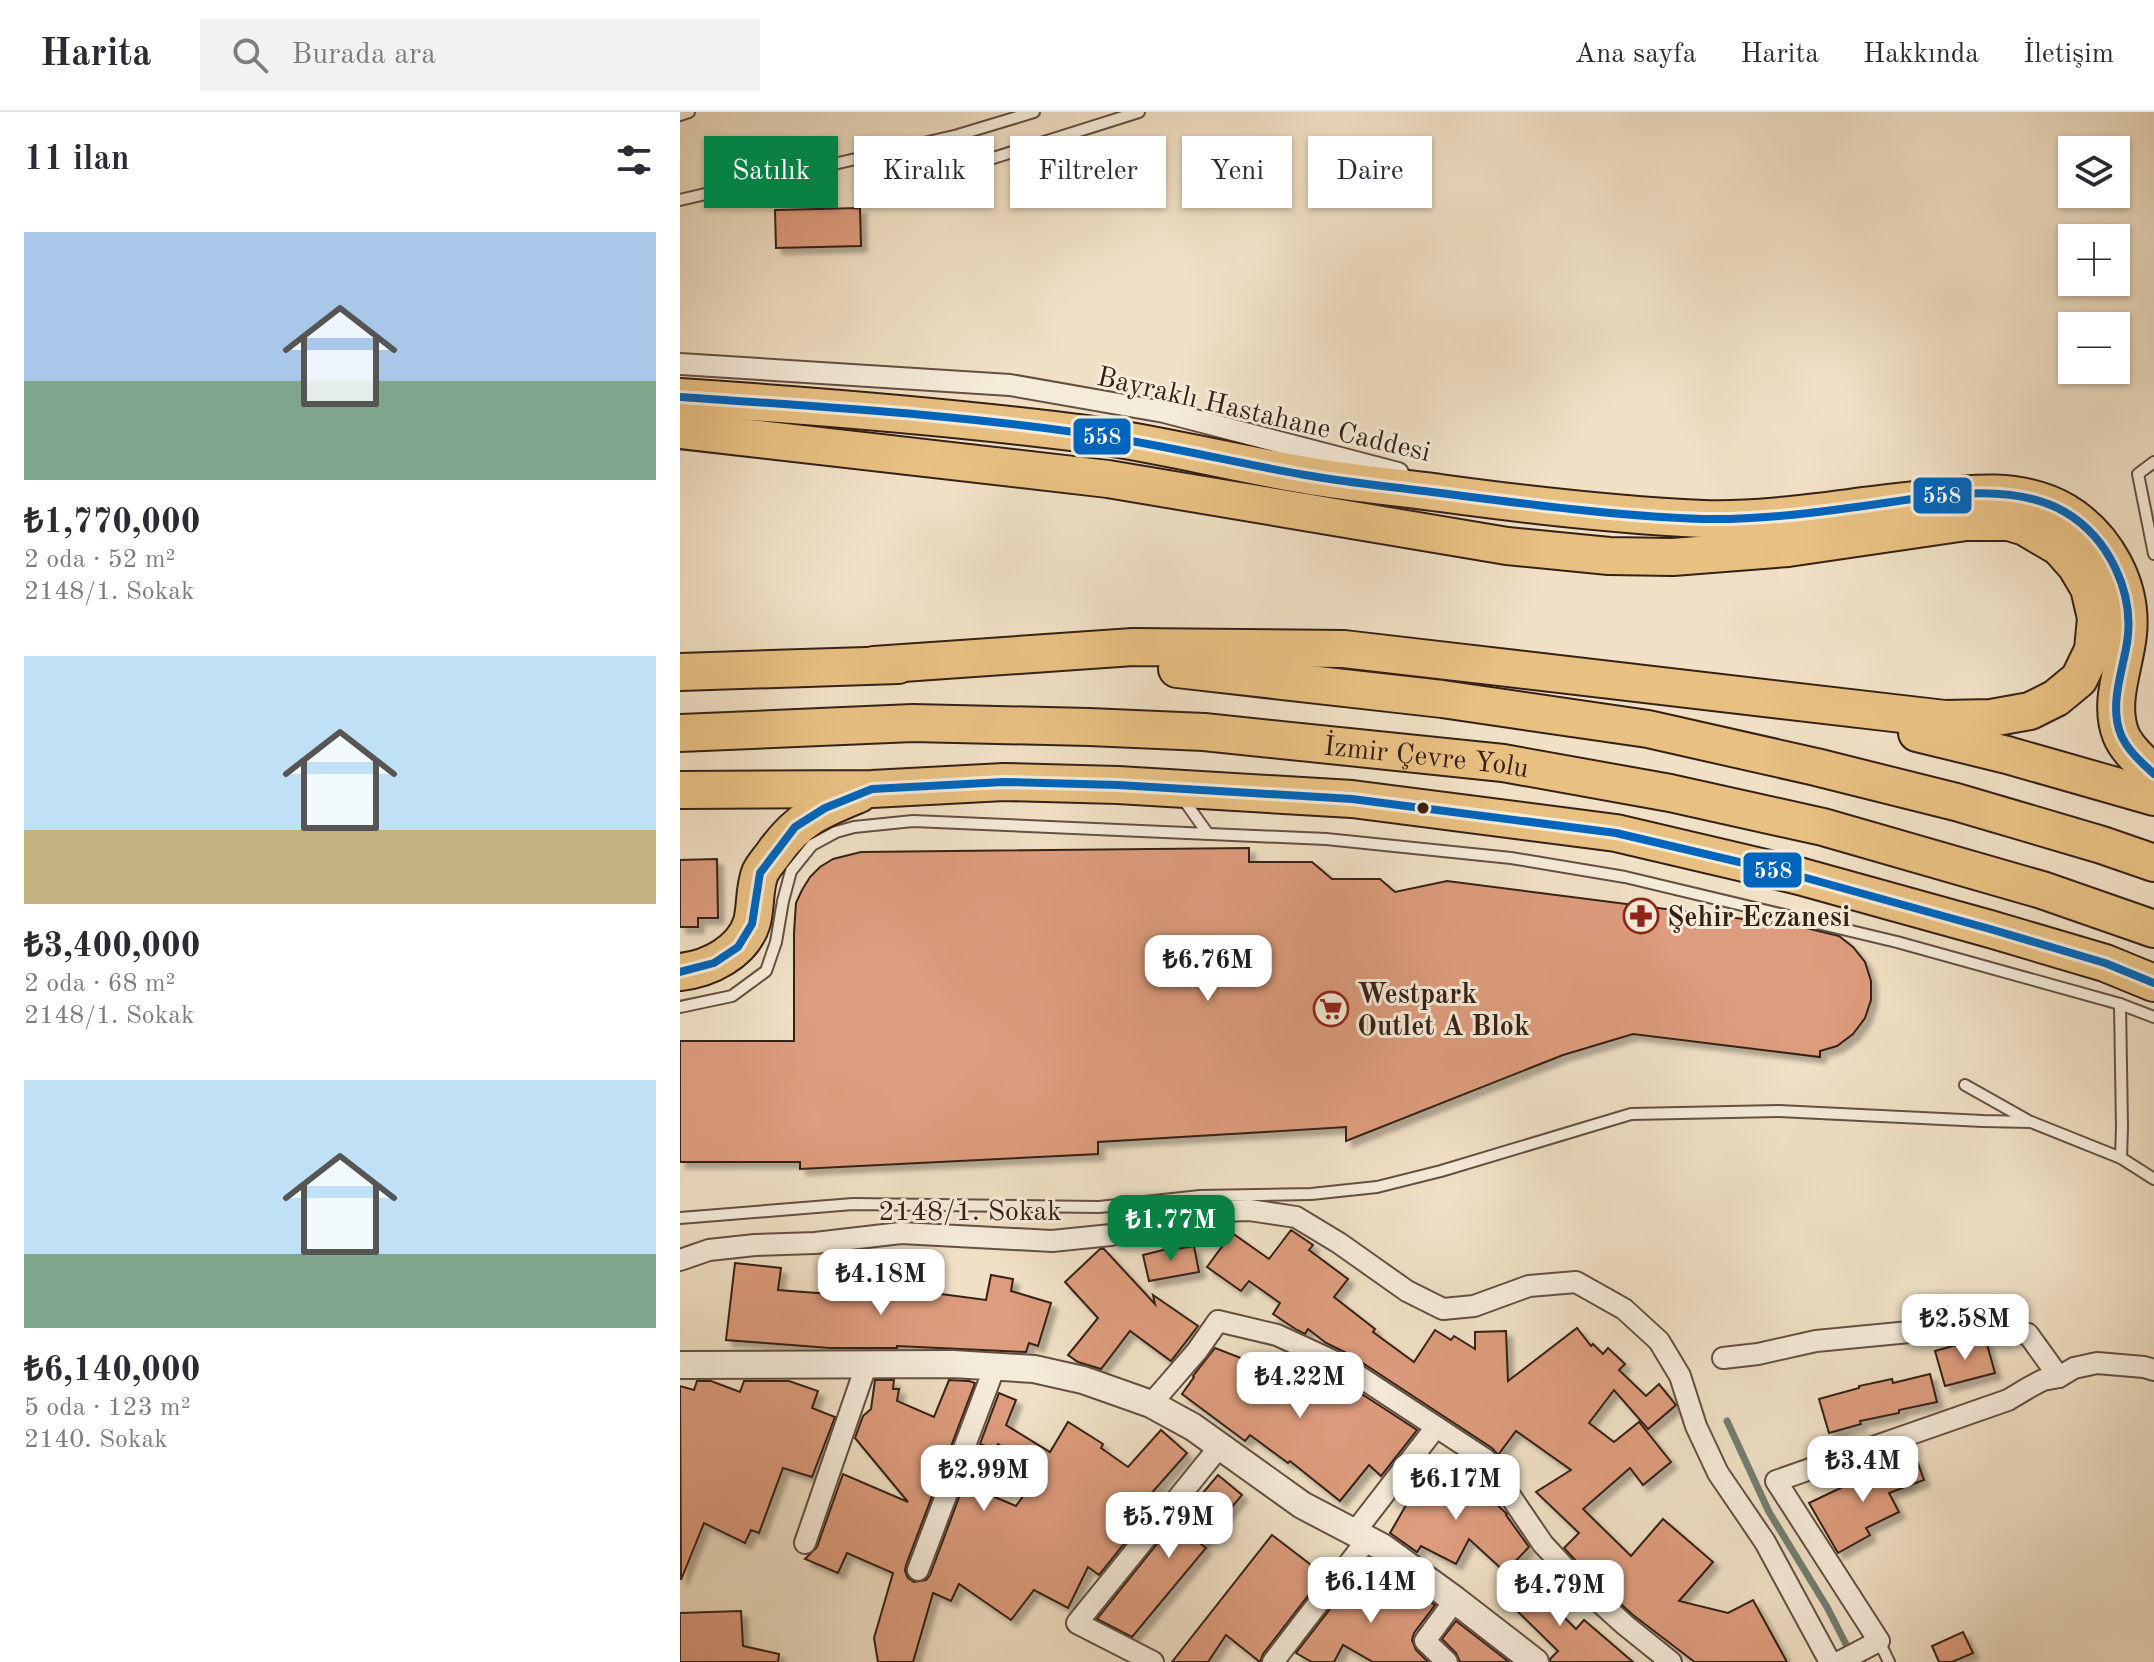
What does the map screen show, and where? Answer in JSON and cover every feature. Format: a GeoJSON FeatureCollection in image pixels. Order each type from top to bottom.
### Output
{"type":"FeatureCollection","features":[{"type":"Feature","properties":{"kind":"highway"},"geometry":{"type":"LineString","coordinates":[[680,397],[843,408],[1091,435],[1308,476],[1636,516],[1733,520],[1988,493],[2036,499],[2065,512],[2082,525],[2110,556],[2120,578],[2128,600],[2128,634],[2117,695],[2121,736],[2154,774]]}},
{"type":"Feature","properties":{"kind":"highway"},"geometry":{"type":"LineString","coordinates":[[680,430],[1108,479],[1507,546],[1609,556],[1673,557],[1788,548],[1966,522],[2009,522],[2025,527],[2059,547],[2076,566],[2089,588],[2096,618],[2093,650],[2079,679],[2056,698],[2030,711],[1991,718],[1945,719],[1344,649],[1133,647],[874,665]]}},
{"type":"Feature","properties":{"kind":"highway","name":"İzmir Çevre Yolu"},"geometry":{"type":"LineString","coordinates":[[680,672],[874,665],[1190,669],[1442,699],[1648,729],[1816,767],[1956,802],[2154,863]]}},
{"type":"Feature","properties":{"kind":"highway"},"geometry":{"type":"LineString","coordinates":[[1791,702],[2007,755],[2154,797]]}},
{"type":"Feature","properties":{"kind":"highway","name":"İzmir Çevre Yolu"},"geometry":{"type":"LineString","coordinates":[[680,733],[913,723],[1089,727],[1204,732],[1503,763],[1670,793],[1823,827],[2042,890],[2154,929]]}},
{"type":"Feature","properties":{"kind":"highway"},"geometry":{"type":"LineString","coordinates":[[683,793],[872,789],[1004,782],[1176,788],[1352,799],[1616,833],[1799,876],[1990,929],[2105,963],[2154,983]]}},
{"type":"Feature","properties":{"kind":"highway"},"geometry":{"type":"LineString","coordinates":[[680,972],[714,963],[738,947],[752,924],[760,873],[795,827],[825,808],[872,789]]}},
{"type":"Feature","properties":{"kind":"street","name":"Bayraklı Hastahane Caddesi"},"geometry":{"type":"LineString","coordinates":[[680,364],[1010,385],[1164,412],[1435,483],[1546,507]]}},
{"type":"Feature","properties":{"kind":"street","name":"2148/1. Sokak"},"geometry":{"type":"LineString","coordinates":[[680,1260],[709,1250],[901,1233],[1052,1241],[1111,1235],[1194,1212],[1249,1210],[1296,1217],[1407,1291],[1443,1309],[1474,1306],[1529,1286],[1576,1282],[1624,1309],[1659,1341],[1680,1376],[1696,1426],[1718,1473],[1765,1542],[1830,1662]]}},
{"type":"Feature","properties":{"kind":"street"},"geometry":{"type":"LineString","coordinates":[[1151,1404],[1197,1351],[1218,1321],[1277,1335],[1342,1365],[1485,1459],[1543,1544],[1562,1565],[1614,1615],[1671,1662]]}},
{"type":"Feature","properties":{"kind":"street"},"geometry":{"type":"LineString","coordinates":[[1723,1358],[1816,1341],[1978,1327],[2028,1334],[2059,1377]]}},
{"type":"Feature","properties":{"kind":"street"},"geometry":{"type":"LineString","coordinates":[[680,1365],[867,1363],[995,1366],[1034,1369],[1083,1380],[1151,1404],[1193,1427],[1302,1505],[1382,1547],[1535,1662]]}},
{"type":"Feature","properties":{"kind":"street"},"geometry":{"type":"LineString","coordinates":[[805,1543],[867,1363]]}},
{"type":"Feature","properties":{"kind":"street"},"geometry":{"type":"LineString","coordinates":[[1839,1662],[1879,1641],[1776,1481],[2008,1400],[2043,1380],[2059,1377],[2074,1368],[2097,1363],[2154,1370]]}},
{"type":"Feature","properties":{"kind":"street"},"geometry":{"type":"LineString","coordinates":[[918,1570],[995,1366]]}},
{"type":"Feature","properties":{"kind":"street"},"geometry":{"type":"LineString","coordinates":[[1273,1662],[1436,1427]]}},
{"type":"Feature","properties":{"kind":"street"},"geometry":{"type":"LineString","coordinates":[[1153,1662],[1077,1623],[1220,1446]]}},
{"type":"Feature","properties":{"kind":"street"},"geometry":{"type":"LineString","coordinates":[[1447,1662],[1425,1641],[1455,1600]]}},
{"type":"Feature","properties":{"kind":"lane"},"geometry":{"type":"LineString","coordinates":[[680,115],[689,112]]}},
{"type":"Feature","properties":{"kind":"lane"},"geometry":{"type":"LineString","coordinates":[[954,136],[1034,112]]}},
{"type":"Feature","properties":{"kind":"lane"},"geometry":{"type":"LineString","coordinates":[[994,158],[1139,112]]}},
{"type":"Feature","properties":{"kind":"lane"},"geometry":{"type":"LineString","coordinates":[[680,200],[854,159]]}},
{"type":"Feature","properties":{"kind":"lane"},"geometry":{"type":"LineString","coordinates":[[2154,462],[2138,474],[2154,554]]}},
{"type":"Feature","properties":{"kind":"lane"},"geometry":{"type":"LineString","coordinates":[[1176,788],[1208,834]]}},
{"type":"Feature","properties":{"kind":"lane"},"geometry":{"type":"LineString","coordinates":[[680,1007],[732,996],[766,971],[776,942],[791,871],[812,845],[836,832],[854,827],[913,821],[1326,839],[1511,858],[1625,877],[1897,942],[2120,1004],[2154,1017]]}},
{"type":"Feature","properties":{"kind":"lane"},"geometry":{"type":"LineString","coordinates":[[2120,1004],[2121,1158]]}},
{"type":"Feature","properties":{"kind":"lane"},"geometry":{"type":"LineString","coordinates":[[1965,1085],[2031,1122],[2121,1158],[2154,1179]]}},
{"type":"Feature","properties":{"kind":"lane"},"geometry":{"type":"LineString","coordinates":[[680,1218],[853,1204],[1099,1207],[1200,1196],[1311,1194],[1377,1187],[1631,1114],[1779,1111],[2031,1122]]}},
{"type":"Feature","properties":{"kind":"lane"},"geometry":{"type":"LineString","coordinates":[[1879,1641],[1889,1662]]}},
{"type":"Feature","properties":{"kind":"building"},"geometry":{"type":"Polygon","coordinates":[[[860,208],[861,246],[776,248],[775,210],[860,208]]]}},
{"type":"Feature","properties":{"kind":"building","name":"Westpark Outlet A Blok"},"geometry":{"type":"Polygon","coordinates":[[[1249,848],[1249,862],[1312,862],[1332,879],[1380,879],[1395,892],[1447,881],[1798,926],[1839,936],[1865,962],[1871,981],[1871,1000],[1865,1018],[1853,1034],[1837,1046],[1820,1051],[1820,1057],[1633,1034],[1563,1055],[1346,1141],[1346,1127],[1098,1142],[1098,1154],[800,1169],[800,1162],[680,1162],[680,1041],[794,1041],[796,903],[810,877],[833,859],[861,852],[1249,848]]]}},
{"type":"Feature","properties":{"kind":"building"},"geometry":{"type":"Polygon","coordinates":[[[717,859],[718,918],[698,918],[698,927],[680,927],[680,860],[717,859]]]}},
{"type":"Feature","properties":{"kind":"building"},"geometry":{"type":"Polygon","coordinates":[[[1291,1230],[1313,1245],[1309,1250],[1348,1279],[1334,1297],[1375,1329],[1373,1332],[1414,1362],[1435,1330],[1451,1340],[1454,1336],[1475,1349],[1475,1332],[1506,1331],[1508,1381],[1577,1328],[1591,1346],[1593,1344],[1603,1354],[1608,1348],[1625,1364],[1619,1370],[1646,1396],[1659,1384],[1676,1405],[1648,1429],[1614,1390],[1589,1423],[1614,1442],[1639,1422],[1671,1462],[1643,1485],[1630,1468],[1583,1509],[1631,1556],[1663,1519],[1713,1562],[1679,1601],[1728,1613],[1753,1600],[1787,1662],[1692,1660],[1633,1615],[1564,1548],[1579,1533],[1536,1492],[1571,1470],[1516,1431],[1498,1455],[1492,1448],[1349,1354],[1326,1343],[1308,1329],[1305,1334],[1273,1314],[1280,1303],[1249,1281],[1241,1291],[1207,1267],[1232,1233],[1269,1259],[1291,1230]]]}},
{"type":"Feature","properties":{"kind":"building"},"geometry":{"type":"Polygon","coordinates":[[[1194,1246],[1199,1272],[1149,1281],[1143,1255],[1194,1246]]]}},
{"type":"Feature","properties":{"kind":"building"},"geometry":{"type":"Polygon","coordinates":[[[1100,1249],[1104,1249],[1155,1304],[1153,1295],[1198,1326],[1171,1361],[1130,1331],[1101,1369],[1078,1362],[1068,1355],[1098,1318],[1065,1282],[1100,1249]]]}},
{"type":"Feature","properties":{"kind":"building"},"geometry":{"type":"Polygon","coordinates":[[[735,1263],[781,1268],[778,1290],[909,1300],[910,1290],[986,1300],[991,1275],[1013,1279],[1011,1291],[1051,1303],[1038,1346],[1029,1343],[1026,1352],[897,1346],[830,1348],[726,1340],[735,1263]]]}},
{"type":"Feature","properties":{"kind":"building"},"geometry":{"type":"Polygon","coordinates":[[[1974,1340],[1986,1341],[1995,1373],[1945,1386],[1935,1351],[1974,1340]]]}},
{"type":"Feature","properties":{"kind":"building"},"geometry":{"type":"Polygon","coordinates":[[[1215,1348],[1295,1379],[1300,1373],[1340,1402],[1351,1387],[1417,1430],[1381,1476],[1369,1465],[1340,1501],[1290,1461],[1288,1463],[1250,1435],[1245,1441],[1182,1394],[1215,1348]]]}},
{"type":"Feature","properties":{"kind":"building"},"geometry":{"type":"Polygon","coordinates":[[[1930,1374],[1937,1402],[1860,1421],[1861,1424],[1829,1433],[1819,1399],[1859,1386],[1892,1379],[1893,1383],[1930,1374]]]}},
{"type":"Feature","properties":{"kind":"building"},"geometry":{"type":"Polygon","coordinates":[[[875,1380],[894,1380],[893,1389],[899,1389],[897,1401],[934,1417],[949,1380],[975,1383],[906,1565],[908,1578],[914,1582],[926,1580],[930,1575],[964,1484],[1016,1506],[1041,1471],[998,1444],[996,1450],[980,1444],[999,1393],[1016,1400],[1006,1425],[1050,1452],[1068,1422],[1103,1444],[1101,1448],[1128,1467],[1161,1430],[1187,1453],[1140,1506],[1149,1513],[1099,1575],[1088,1567],[1068,1608],[1034,1590],[1011,1620],[959,1584],[951,1601],[933,1593],[913,1662],[878,1662],[874,1638],[893,1573],[847,1553],[838,1573],[805,1559],[817,1547],[843,1474],[908,1502],[855,1438],[863,1416],[871,1409],[875,1380]]]}},
{"type":"Feature","properties":{"kind":"building"},"geometry":{"type":"Polygon","coordinates":[[[697,1381],[711,1381],[740,1392],[744,1381],[789,1381],[818,1391],[812,1408],[835,1417],[812,1477],[783,1468],[759,1533],[751,1530],[745,1543],[704,1523],[681,1580],[680,1386],[694,1390],[697,1381]]]}},
{"type":"Feature","properties":{"kind":"building"},"geometry":{"type":"Polygon","coordinates":[[[1916,1458],[1924,1480],[1889,1493],[1899,1512],[1866,1528],[1870,1535],[1838,1553],[1809,1503],[1878,1470],[1916,1458]]]}},
{"type":"Feature","properties":{"kind":"building"},"geometry":{"type":"Polygon","coordinates":[[[1423,1465],[1471,1499],[1480,1489],[1507,1514],[1529,1547],[1505,1572],[1469,1539],[1456,1564],[1421,1546],[1417,1552],[1390,1533],[1409,1500],[1401,1493],[1423,1465]]]}},
{"type":"Feature","properties":{"kind":"building"},"geometry":{"type":"Polygon","coordinates":[[[1218,1475],[1242,1495],[1201,1544],[1206,1548],[1132,1637],[1097,1619],[1173,1524],[1175,1526],[1218,1475]]]}},
{"type":"Feature","properties":{"kind":"building"},"geometry":{"type":"Polygon","coordinates":[[[1272,1535],[1324,1575],[1260,1662],[1226,1635],[1208,1662],[1172,1662],[1272,1535]]]}},
{"type":"Feature","properties":{"kind":"building"},"geometry":{"type":"Polygon","coordinates":[[[1520,1574],[1576,1629],[1584,1620],[1633,1662],[1551,1662],[1550,1659],[1558,1651],[1500,1594],[1520,1574]]]}},
{"type":"Feature","properties":{"kind":"building"},"geometry":{"type":"Polygon","coordinates":[[[1365,1575],[1389,1589],[1395,1579],[1435,1605],[1412,1640],[1416,1650],[1428,1662],[1373,1662],[1343,1645],[1334,1662],[1312,1662],[1296,1653],[1344,1591],[1352,1597],[1365,1575]]]}},
{"type":"Feature","properties":{"kind":"building"},"geometry":{"type":"Polygon","coordinates":[[[741,1611],[743,1646],[779,1654],[778,1662],[680,1662],[680,1613],[741,1611]]]}},
{"type":"Feature","properties":{"kind":"building"},"geometry":{"type":"Polygon","coordinates":[[[1456,1621],[1509,1662],[1460,1662],[1442,1639],[1456,1621]]]}},
{"type":"Feature","properties":{"kind":"building"},"geometry":{"type":"Polygon","coordinates":[[[1963,1632],[1973,1653],[1952,1662],[1939,1662],[1932,1646],[1963,1632]]]}},
{"type":"Feature","properties":{"kind":"waterway"},"geometry":{"type":"LineString","coordinates":[[1727,1421],[1769,1512],[1827,1607],[1850,1652]]}},
{"type":"Feature","properties":{"kind":"transit line","name":"558"},"geometry":{"type":"LineString","coordinates":[[680,397],[1005,423],[1137,442],[1339,480],[1637,515],[1703,519],[1760,517],[1935,496],[1990,493],[2042,502],[2081,523],[2116,568],[2127,605],[2128,624],[2116,701],[2118,724],[2127,746],[2154,774]]}},
{"type":"Feature","properties":{"kind":"transit line","name":"558"},"geometry":{"type":"LineString","coordinates":[[680,972],[714,963],[738,947],[752,924],[760,873],[795,827],[825,808],[872,789],[1004,782],[1118,785],[1352,799],[1616,833],[1799,876],[1990,929],[2105,963],[2154,983]]}},
{"type":"Feature","properties":{"kind":"place","name":"Şehir Eczanesi"},"geometry":{"type":"Point","coordinates":[1641,916]}},
{"type":"Feature","properties":{"kind":"place","name":"Westpark Outlet A Blok"},"geometry":{"type":"Point","coordinates":[1331,1009]}}]}
